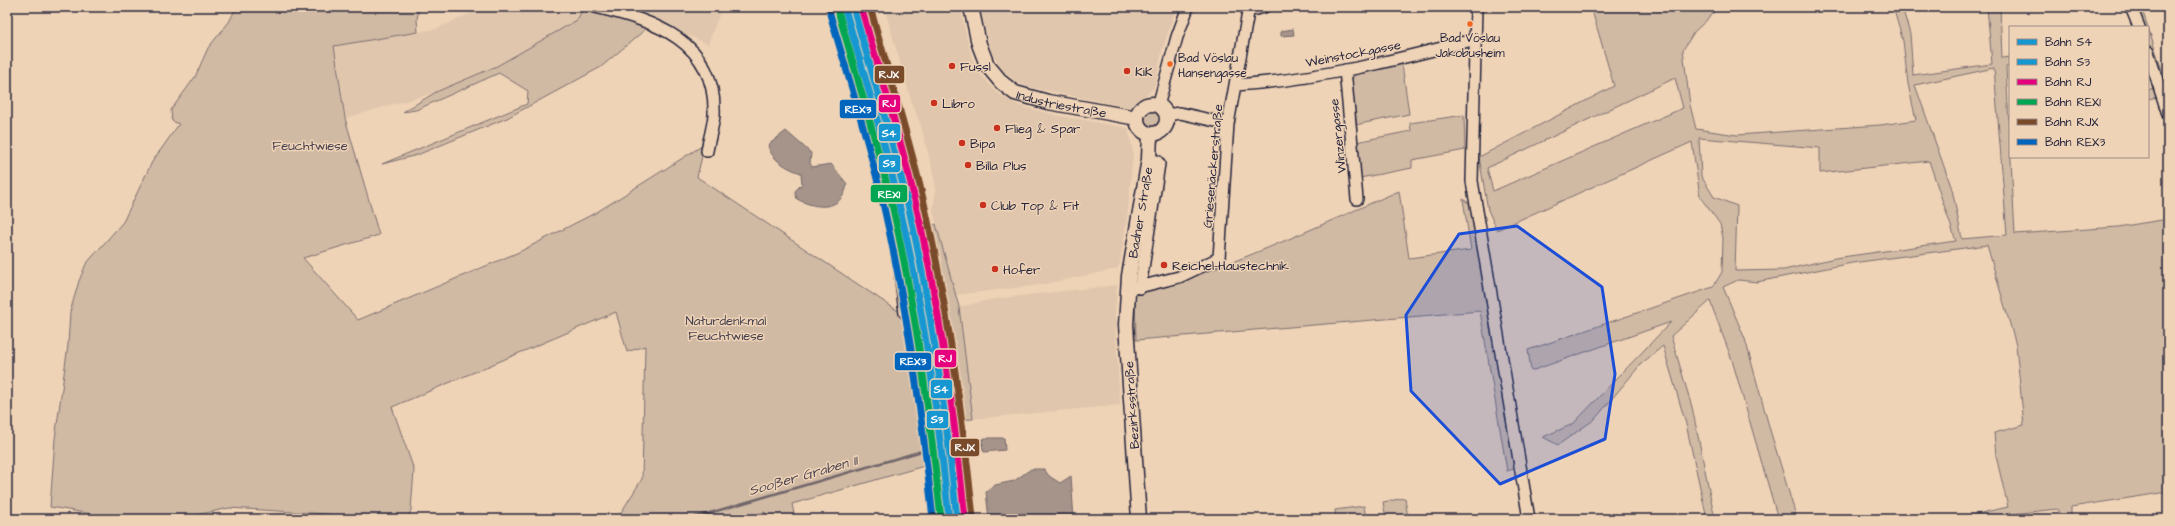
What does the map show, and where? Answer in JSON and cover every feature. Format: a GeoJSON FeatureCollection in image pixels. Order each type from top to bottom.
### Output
{"type":"FeatureCollection","features":[{"type":"Feature","properties":{"kind":"main road","name":"Industriestraße"},"geometry":{"type":"LineString","coordinates":[[971,7],[979,44],[987,65],[1002,83],[1015,92],[1042,101],[1137,118]]}},
{"type":"Feature","properties":{"kind":"main road"},"geometry":{"type":"LineString","coordinates":[[1145,106],[1162,110],[1167,120],[1163,129],[1155,134],[1150,134],[1139,127],[1137,118],[1141,109],[1145,106]]}},
{"type":"Feature","properties":{"kind":"main road","name":"Badner Straße"},"geometry":{"type":"LineString","coordinates":[[1133,289],[1150,134]]}},
{"type":"Feature","properties":{"kind":"main road","name":"Bezirksstraße"},"geometry":{"type":"LineString","coordinates":[[1133,289],[1126,325],[1139,519]]}},
{"type":"Feature","properties":{"kind":"street"},"geometry":{"type":"LineString","coordinates":[[595,7],[635,17],[679,38],[694,51],[709,79],[713,96],[714,116],[707,151]]}},
{"type":"Feature","properties":{"kind":"street"},"geometry":{"type":"LineString","coordinates":[[832,7],[883,188],[896,240],[905,313]]}},
{"type":"Feature","properties":{"kind":"street"},"geometry":{"type":"LineString","coordinates":[[1188,7],[1176,37],[1162,110],[1228,124]]}},
{"type":"Feature","properties":{"kind":"street"},"geometry":{"type":"LineString","coordinates":[[1249,9],[1264,7]]}},
{"type":"Feature","properties":{"kind":"street"},"geometry":{"type":"LineString","coordinates":[[1476,7],[1472,181],[1529,519]]}},
{"type":"Feature","properties":{"kind":"street"},"geometry":{"type":"LineString","coordinates":[[2131,7],[2139,26]]}},
{"type":"Feature","properties":{"kind":"street","name":"Griesenäckerstraße"},"geometry":{"type":"LineString","coordinates":[[1133,289],[1179,277],[1219,258],[1228,124],[1249,9]]}},
{"type":"Feature","properties":{"kind":"street","name":"Weinstockgasse"},"geometry":{"type":"LineString","coordinates":[[1235,85],[1275,83],[1345,70],[1394,60],[1476,39]]}},
{"type":"Feature","properties":{"kind":"street"},"geometry":{"type":"LineString","coordinates":[[2149,55],[2168,114]]}},
{"type":"Feature","properties":{"kind":"street","name":"Winzergasse"},"geometry":{"type":"LineString","coordinates":[[1345,70],[1357,199]]}},
{"type":"Feature","properties":{"kind":"highlighted area"},"geometry":{"type":"Polygon","coordinates":[[[1517,226],[1602,287],[1615,374],[1605,439],[1500,484],[1411,391],[1406,315],[1459,234],[1517,226]]]}},
{"type":"Feature","properties":{"kind":"shaded area"},"geometry":{"type":"Polygon","coordinates":[[[485,7],[584,7],[577,20],[497,66],[436,92],[346,118],[334,45],[436,29],[485,7]]]}},
{"type":"Feature","properties":{"kind":"shaded area"},"geometry":{"type":"Polygon","coordinates":[[[631,7],[722,7],[708,44],[643,16],[631,7]]]}},
{"type":"Feature","properties":{"kind":"shaded area"},"geometry":{"type":"Polygon","coordinates":[[[884,7],[960,7],[971,56],[978,71],[997,93],[1020,106],[1056,115],[1128,128],[1133,152],[1128,211],[1120,264],[1117,269],[1041,285],[955,295],[933,211],[936,189],[932,168],[921,126],[912,103],[884,7]]]}},
{"type":"Feature","properties":{"kind":"shaded area"},"geometry":{"type":"Polygon","coordinates":[[[979,7],[1177,7],[1163,47],[1154,88],[1132,108],[1023,86],[1013,80],[1003,71],[991,51],[979,7]]]}},
{"type":"Feature","properties":{"kind":"shaded area"},"geometry":{"type":"Polygon","coordinates":[[[1293,29],[1294,35],[1281,36],[1281,31],[1293,29]]]}},
{"type":"Feature","properties":{"kind":"shaded area"},"geometry":{"type":"Polygon","coordinates":[[[786,131],[811,153],[810,163],[812,167],[831,164],[847,184],[845,193],[835,204],[828,206],[813,205],[797,199],[795,191],[802,184],[801,173],[780,163],[772,155],[768,145],[786,131]]]}},
{"type":"Feature","properties":{"kind":"shaded area"},"geometry":{"type":"Polygon","coordinates":[[[1117,285],[1115,316],[1120,405],[973,419],[959,307],[993,299],[1117,285]]]}},
{"type":"Feature","properties":{"kind":"shaded area"},"geometry":{"type":"Polygon","coordinates":[[[985,438],[1004,438],[1005,450],[984,452],[982,440],[985,438]]]}},
{"type":"Feature","properties":{"kind":"shaded area"},"geometry":{"type":"Polygon","coordinates":[[[1031,469],[1044,469],[1049,476],[1060,483],[1071,476],[1074,519],[989,519],[986,492],[995,485],[1014,481],[1031,469]]]}},
{"type":"Feature","properties":{"kind":"shaded area"},"geometry":{"type":"Polygon","coordinates":[[[765,512],[767,519],[740,519],[765,512]]]}},
{"type":"Feature","properties":{"kind":"green space"},"geometry":{"type":"Polygon","coordinates":[[[234,7],[419,7],[417,20],[418,32],[334,46],[345,118],[379,235],[303,258],[358,320],[519,252],[597,212],[705,144],[697,177],[904,315],[924,466],[792,504],[795,519],[767,519],[765,512],[740,519],[617,519],[642,479],[645,346],[627,352],[616,312],[392,407],[414,470],[411,510],[408,519],[229,508],[192,516],[110,517],[50,507],[55,439],[68,345],[70,312],[79,281],[86,264],[123,222],[152,162],[179,124],[172,121],[171,110],[195,77],[208,48],[229,22],[236,8],[234,7]]]}},
{"type":"Feature","properties":{"kind":"green space"},"geometry":{"type":"Polygon","coordinates":[[[584,7],[609,12],[647,28],[601,67],[507,118],[417,155],[382,164],[527,104],[528,91],[499,73],[416,110],[403,112],[436,92],[497,66],[577,20],[584,7]]]}},
{"type":"Feature","properties":{"kind":"green space"},"geometry":{"type":"Polygon","coordinates":[[[837,7],[847,7],[890,160],[918,276],[931,340],[945,442],[953,519],[938,519],[928,427],[892,201],[837,7]]]}},
{"type":"Feature","properties":{"kind":"green space"},"geometry":{"type":"Polygon","coordinates":[[[1591,7],[1716,7],[1712,15],[1694,32],[1683,50],[1690,105],[1696,129],[1737,135],[1880,125],[1916,120],[1908,84],[1903,41],[1893,7],[1902,7],[1910,34],[1913,75],[1992,64],[1987,7],[2000,7],[2002,58],[2009,57],[2009,66],[2006,67],[2009,158],[2011,158],[2015,234],[2118,227],[2168,219],[2168,492],[2071,507],[2071,519],[2062,519],[2057,509],[2002,515],[1989,519],[1954,519],[2008,507],[1996,456],[1994,433],[2024,425],[2016,345],[1987,245],[1852,263],[1757,282],[1738,280],[1723,287],[1745,339],[1770,430],[1797,519],[1778,519],[1732,360],[1710,301],[1671,336],[1692,407],[1715,519],[1707,519],[1686,424],[1663,346],[1641,364],[1595,419],[1558,445],[1543,437],[1573,424],[1671,322],[1531,371],[1528,350],[1713,287],[1722,272],[1723,238],[1720,224],[1700,197],[1692,142],[1497,230],[1488,210],[1479,157],[1614,86],[1591,7]],[[1994,68],[1915,85],[1952,189],[1962,239],[2007,235],[1994,68]],[[1675,78],[1487,168],[1493,191],[1683,108],[1675,78]],[[1699,138],[1701,176],[1714,197],[1737,206],[1735,271],[1784,270],[1835,258],[1956,241],[1929,161],[1820,173],[1820,148],[1699,138]]]}},
{"type":"Feature","properties":{"kind":"green space"},"geometry":{"type":"Polygon","coordinates":[[[2127,7],[2141,7],[2148,26],[2135,26],[2127,7]]]}},
{"type":"Feature","properties":{"kind":"green space"},"geometry":{"type":"Polygon","coordinates":[[[2149,31],[2168,88],[2168,127],[2158,97],[2149,99],[2149,90],[2156,87],[2149,66],[2149,31]]]}},
{"type":"Feature","properties":{"kind":"green space"},"geometry":{"type":"Polygon","coordinates":[[[1402,64],[1409,114],[1355,125],[1351,80],[1356,74],[1402,64]]]}},
{"type":"Feature","properties":{"kind":"green space"},"geometry":{"type":"Polygon","coordinates":[[[1148,111],[1156,111],[1161,116],[1159,127],[1156,129],[1148,129],[1143,124],[1143,116],[1148,111]]]}},
{"type":"Feature","properties":{"kind":"green space"},"geometry":{"type":"Polygon","coordinates":[[[1464,115],[1465,150],[1412,160],[1412,168],[1360,178],[1356,142],[1411,131],[1410,123],[1464,115]]]}},
{"type":"Feature","properties":{"kind":"green space"},"geometry":{"type":"Polygon","coordinates":[[[1399,191],[1409,258],[1471,250],[1463,199],[1470,204],[1517,468],[1507,471],[1480,311],[1136,340],[1135,294],[1236,261],[1302,234],[1399,191]]]}},
{"type":"Feature","properties":{"kind":"green space"},"geometry":{"type":"Polygon","coordinates":[[[936,224],[959,307],[973,419],[957,420],[953,357],[926,228],[936,224]]]}},
{"type":"Feature","properties":{"kind":"green space"},"geometry":{"type":"Polygon","coordinates":[[[1405,498],[1408,519],[1386,519],[1383,502],[1405,498]]]}},
{"type":"Feature","properties":{"kind":"green space"},"geometry":{"type":"Polygon","coordinates":[[[1364,506],[1366,519],[1336,519],[1335,510],[1364,506]]]}},
{"type":"Feature","properties":{"kind":"waterway"},"geometry":{"type":"LineString","coordinates":[[960,446],[982,444]]}},
{"type":"Feature","properties":{"kind":"waterway"},"geometry":{"type":"LineString","coordinates":[[931,450],[946,448]]}},
{"type":"Feature","properties":{"kind":"waterway","name":"Sooßer Graben II"},"geometry":{"type":"LineString","coordinates":[[689,519],[922,451]]}},
{"type":"Feature","properties":{"kind":"rail line","name":"S4"},"geometry":{"type":"LineString","coordinates":[[853,7],[882,106],[917,244],[937,362],[957,519]]}},
{"type":"Feature","properties":{"kind":"rail line","name":"RJ"},"geometry":{"type":"LineString","coordinates":[[861,7],[904,155],[925,244],[945,361],[965,518]]}},
{"type":"Feature","properties":{"kind":"rail line","name":"RJX"},"geometry":{"type":"LineString","coordinates":[[870,7],[912,154],[933,242],[953,360],[973,517]]}},
{"type":"Feature","properties":{"kind":"rail line","name":"S3"},"geometry":{"type":"LineString","coordinates":[[845,9],[888,158],[909,246],[929,362],[949,519]]}},
{"type":"Feature","properties":{"kind":"rail line","name":"REX1"},"geometry":{"type":"LineString","coordinates":[[838,11],[867,110],[893,209],[909,286],[922,363],[941,519]]}},
{"type":"Feature","properties":{"kind":"rail line","name":"REX3"},"geometry":{"type":"LineString","coordinates":[[830,14],[873,162],[901,288],[914,365],[933,519]]}},
{"type":"Feature","properties":{"kind":"place","name":"Bad Vöslau Jakobusheim"},"geometry":{"type":"Point","coordinates":[1470,24]}},
{"type":"Feature","properties":{"kind":"place","name":"Bad Vöslau Hansengasse"},"geometry":{"type":"Point","coordinates":[1170,64]}},
{"type":"Feature","properties":{"kind":"place","name":"Fussl"},"geometry":{"type":"Point","coordinates":[952,66]}},
{"type":"Feature","properties":{"kind":"place","name":"KiK"},"geometry":{"type":"Point","coordinates":[1127,71]}},
{"type":"Feature","properties":{"kind":"place","name":"Libro"},"geometry":{"type":"Point","coordinates":[934,103]}},
{"type":"Feature","properties":{"kind":"place","name":"Flieg & Spar"},"geometry":{"type":"Point","coordinates":[997,128]}},
{"type":"Feature","properties":{"kind":"place","name":"Bipa"},"geometry":{"type":"Point","coordinates":[962,143]}},
{"type":"Feature","properties":{"kind":"place","name":"Billa Plus"},"geometry":{"type":"Point","coordinates":[968,165]}},
{"type":"Feature","properties":{"kind":"place","name":"Club Top & Fit"},"geometry":{"type":"Point","coordinates":[983,205]}},
{"type":"Feature","properties":{"kind":"place","name":"Reichel-Haustechnik"},"geometry":{"type":"Point","coordinates":[1164,265]}},
{"type":"Feature","properties":{"kind":"place","name":"Hofer"},"geometry":{"type":"Point","coordinates":[995,269]}},
{"type":"Feature","properties":{"kind":"park label","name":"Feuchtwiese"},"geometry":{"type":"Point","coordinates":[310,145]}},
{"type":"Feature","properties":{"kind":"park label","name":"Naturdenkmal Feuchtwiese"},"geometry":{"type":"Point","coordinates":[726,328]}}]}
